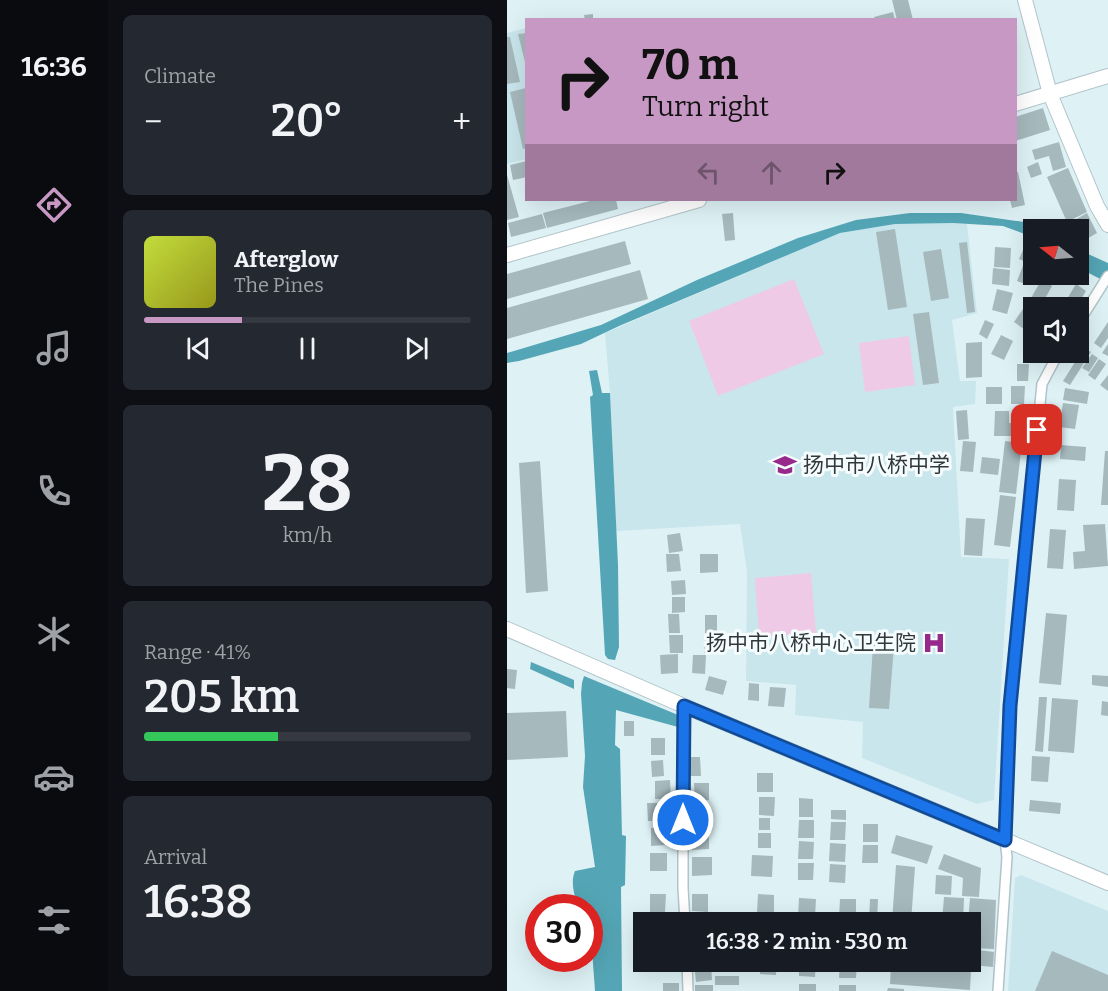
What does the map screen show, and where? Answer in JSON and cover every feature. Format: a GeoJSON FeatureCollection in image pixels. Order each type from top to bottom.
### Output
{"type":"FeatureCollection","features":[{"type":"Feature","properties":{"kind":"street"},"geometry":{"type":"LineString","coordinates":[[1025,0],[1050,94],[1097,206],[1108,225]]}},
{"type":"Feature","properties":{"kind":"street"},"geometry":{"type":"LineString","coordinates":[[1017,103],[1108,76]]}},
{"type":"Feature","properties":{"kind":"street"},"geometry":{"type":"LineString","coordinates":[[507,255],[696,201]]}},
{"type":"Feature","properties":{"kind":"street"},"geometry":{"type":"LineString","coordinates":[[1089,306],[1108,276]]}},
{"type":"Feature","properties":{"kind":"street"},"geometry":{"type":"LineString","coordinates":[[998,991],[1007,857],[1005,840],[1010,706],[1042,384],[1053,363]]}},
{"type":"Feature","properties":{"kind":"street"},"geometry":{"type":"LineString","coordinates":[[507,629],[684,706],[1108,883]]}},
{"type":"Feature","properties":{"kind":"street"},"geometry":{"type":"LineString","coordinates":[[684,706],[685,912]]}},
{"type":"Feature","properties":{"kind":"street"},"geometry":{"type":"LineString","coordinates":[[687,972],[687,991]]}},
{"type":"Feature","properties":{"kind":"shaded area"},"geometry":{"type":"Polygon","coordinates":[[[525,28],[525,159],[507,164],[507,33],[525,28]]]}},
{"type":"Feature","properties":{"kind":"shaded area","name":"扬中市八桥中学"},"geometry":{"type":"Polygon","coordinates":[[[895,224],[967,224],[977,313],[952,320],[960,381],[976,381],[975,404],[953,407],[961,557],[1009,559],[994,800],[977,804],[862,758],[863,722],[795,715],[796,685],[746,681],[747,572],[740,524],[616,531],[605,333],[840,233],[895,224]]]}},
{"type":"Feature","properties":{"kind":"shaded area"},"geometry":{"type":"Polygon","coordinates":[[[794,279],[824,354],[718,396],[689,321],[794,279]]]}},
{"type":"Feature","properties":{"kind":"shaded area"},"geometry":{"type":"Polygon","coordinates":[[[909,336],[915,385],[865,392],[859,343],[909,336]]]}},
{"type":"Feature","properties":{"kind":"shaded area"},"geometry":{"type":"Polygon","coordinates":[[[811,573],[816,633],[759,637],[755,578],[811,573]]]}},
{"type":"Feature","properties":{"kind":"shaded area"},"geometry":{"type":"Polygon","coordinates":[[[1021,875],[1108,911],[1108,991],[1008,991],[1015,878],[1021,875]]]}},
{"type":"Feature","properties":{"kind":"water"},"geometry":{"type":"Polygon","coordinates":[[[910,213],[961,213],[1023,222],[1023,234],[1003,226],[953,223],[895,224],[840,233],[581,344],[507,363],[507,353],[601,325],[697,280],[798,238],[856,220],[910,213]]]}},
{"type":"Feature","properties":{"kind":"water"},"geometry":{"type":"Polygon","coordinates":[[[1089,254],[1108,263],[1108,283],[1089,273],[1089,254]]]}},
{"type":"Feature","properties":{"kind":"water"},"geometry":{"type":"Polygon","coordinates":[[[597,370],[602,393],[610,393],[618,565],[619,647],[615,660],[608,659],[605,655],[590,397],[593,395],[589,371],[597,370]]]}},
{"type":"Feature","properties":{"kind":"water"},"geometry":{"type":"Polygon","coordinates":[[[531,662],[574,680],[574,689],[530,669],[531,662]]]}},
{"type":"Feature","properties":{"kind":"water"},"geometry":{"type":"Polygon","coordinates":[[[584,676],[678,715],[678,727],[616,710],[615,745],[620,749],[622,835],[626,836],[625,885],[621,887],[622,991],[595,991],[594,972],[603,972],[603,894],[574,894],[573,889],[575,871],[595,867],[583,787],[585,756],[582,683],[584,676]]]}},
{"type":"Feature","properties":{"kind":"building"},"geometry":{"type":"Polygon","coordinates":[[[892,0],[908,0],[912,18],[896,18],[892,0]]]}},
{"type":"Feature","properties":{"kind":"building"},"geometry":{"type":"Polygon","coordinates":[[[893,12],[894,18],[874,18],[893,12]]]}},
{"type":"Feature","properties":{"kind":"building"},"geometry":{"type":"Polygon","coordinates":[[[593,14],[593,18],[585,18],[584,15],[593,14]]]}},
{"type":"Feature","properties":{"kind":"building"},"geometry":{"type":"Polygon","coordinates":[[[525,33],[525,62],[518,34],[525,33]]]}},
{"type":"Feature","properties":{"kind":"building"},"geometry":{"type":"Polygon","coordinates":[[[507,37],[510,37],[520,82],[507,84],[507,37]]]}},
{"type":"Feature","properties":{"kind":"building"},"geometry":{"type":"Polygon","coordinates":[[[525,88],[525,148],[523,149],[510,92],[525,88]]]}},
{"type":"Feature","properties":{"kind":"building"},"geometry":{"type":"Polygon","coordinates":[[[1043,108],[1050,130],[1017,140],[1017,116],[1043,108]]]}},
{"type":"Feature","properties":{"kind":"building"},"geometry":{"type":"Polygon","coordinates":[[[1059,142],[1066,167],[1053,171],[1049,156],[1035,160],[1032,150],[1059,142]]]}},
{"type":"Feature","properties":{"kind":"building"},"geometry":{"type":"Polygon","coordinates":[[[525,161],[525,177],[513,180],[510,165],[525,161]]]}},
{"type":"Feature","properties":{"kind":"building"},"geometry":{"type":"Polygon","coordinates":[[[1038,162],[1042,174],[1031,178],[1027,167],[1038,162]]]}},
{"type":"Feature","properties":{"kind":"building"},"geometry":{"type":"Polygon","coordinates":[[[1068,168],[1087,212],[1073,219],[1066,219],[1047,177],[1068,168]]]}},
{"type":"Feature","properties":{"kind":"building"},"geometry":{"type":"Polygon","coordinates":[[[1018,172],[1025,205],[1012,208],[1010,201],[1017,201],[1018,172]]]}},
{"type":"Feature","properties":{"kind":"building"},"geometry":{"type":"Polygon","coordinates":[[[507,175],[519,217],[507,220],[507,175]]]}},
{"type":"Feature","properties":{"kind":"building"},"geometry":{"type":"Polygon","coordinates":[[[590,201],[616,201],[618,209],[547,228],[543,213],[590,201]]]}},
{"type":"Feature","properties":{"kind":"building"},"geometry":{"type":"Polygon","coordinates":[[[733,213],[735,240],[725,241],[722,214],[733,213]]]}},
{"type":"Feature","properties":{"kind":"building"},"geometry":{"type":"Polygon","coordinates":[[[1087,213],[1097,233],[1089,238],[1089,219],[1076,219],[1087,213]]]}},
{"type":"Feature","properties":{"kind":"building"},"geometry":{"type":"Polygon","coordinates":[[[542,214],[546,228],[511,237],[508,223],[542,214]]]}},
{"type":"Feature","properties":{"kind":"building"},"geometry":{"type":"Polygon","coordinates":[[[895,229],[907,307],[888,310],[876,232],[895,229]]]}},
{"type":"Feature","properties":{"kind":"building"},"geometry":{"type":"Polygon","coordinates":[[[625,241],[631,264],[507,299],[507,274],[625,241]]]}},
{"type":"Feature","properties":{"kind":"building"},"geometry":{"type":"Polygon","coordinates":[[[967,242],[975,312],[967,313],[959,243],[967,242]]]}},
{"type":"Feature","properties":{"kind":"building"},"geometry":{"type":"Polygon","coordinates":[[[995,247],[1011,248],[1010,268],[994,267],[995,247]]]}},
{"type":"Feature","properties":{"kind":"building"},"geometry":{"type":"Polygon","coordinates":[[[941,249],[949,298],[931,301],[923,252],[941,249]]]}},
{"type":"Feature","properties":{"kind":"building"},"geometry":{"type":"Polygon","coordinates":[[[1023,266],[1023,283],[1017,281],[1023,266]]]}},
{"type":"Feature","properties":{"kind":"building"},"geometry":{"type":"Polygon","coordinates":[[[993,268],[1010,270],[1009,286],[992,284],[993,268]]]}},
{"type":"Feature","properties":{"kind":"building"},"geometry":{"type":"Polygon","coordinates":[[[640,270],[648,299],[507,339],[507,308],[640,270]]]}},
{"type":"Feature","properties":{"kind":"building"},"geometry":{"type":"Polygon","coordinates":[[[1039,285],[1052,286],[1046,297],[1032,297],[1039,285]]]}},
{"type":"Feature","properties":{"kind":"building"},"geometry":{"type":"Polygon","coordinates":[[[1075,285],[1086,291],[1082,297],[1068,297],[1075,285]]]}},
{"type":"Feature","properties":{"kind":"building"},"geometry":{"type":"Polygon","coordinates":[[[997,289],[1013,293],[1007,314],[992,310],[997,289]]]}},
{"type":"Feature","properties":{"kind":"building"},"geometry":{"type":"Polygon","coordinates":[[[1023,309],[1023,328],[1014,322],[1023,309]]]}},
{"type":"Feature","properties":{"kind":"building"},"geometry":{"type":"Polygon","coordinates":[[[929,312],[939,383],[923,385],[913,314],[929,312]]]}},
{"type":"Feature","properties":{"kind":"building"},"geometry":{"type":"Polygon","coordinates":[[[985,320],[994,324],[987,339],[979,334],[985,320]]]}},
{"type":"Feature","properties":{"kind":"building"},"geometry":{"type":"Polygon","coordinates":[[[1108,322],[1108,338],[1101,348],[1094,343],[1108,322]]]}},
{"type":"Feature","properties":{"kind":"building"},"geometry":{"type":"Polygon","coordinates":[[[1001,335],[1013,341],[1004,360],[991,354],[1001,335]]]}},
{"type":"Feature","properties":{"kind":"building"},"geometry":{"type":"Polygon","coordinates":[[[982,342],[982,377],[966,378],[966,343],[982,342]]]}},
{"type":"Feature","properties":{"kind":"building"},"geometry":{"type":"Polygon","coordinates":[[[1108,344],[1108,356],[1102,353],[1108,344]]]}},
{"type":"Feature","properties":{"kind":"building"},"geometry":{"type":"Polygon","coordinates":[[[1092,354],[1098,358],[1089,372],[1082,368],[1086,363],[1089,363],[1092,354]]]}},
{"type":"Feature","properties":{"kind":"building"},"geometry":{"type":"Polygon","coordinates":[[[1099,359],[1106,364],[1095,380],[1088,375],[1099,359]]]}},
{"type":"Feature","properties":{"kind":"building"},"geometry":{"type":"Polygon","coordinates":[[[1074,363],[1084,363],[1070,385],[1063,381],[1074,363]]]}},
{"type":"Feature","properties":{"kind":"building"},"geometry":{"type":"Polygon","coordinates":[[[1017,364],[1029,364],[1028,381],[1017,381],[1017,364]]]}},
{"type":"Feature","properties":{"kind":"building"},"geometry":{"type":"Polygon","coordinates":[[[1108,375],[1108,391],[1100,385],[1108,375]]]}},
{"type":"Feature","properties":{"kind":"building"},"geometry":{"type":"Polygon","coordinates":[[[1011,386],[1025,386],[1024,404],[1011,404],[1011,386]]]}},
{"type":"Feature","properties":{"kind":"building"},"geometry":{"type":"Polygon","coordinates":[[[986,387],[1002,387],[1002,404],[986,404],[986,387]]]}},
{"type":"Feature","properties":{"kind":"building"},"geometry":{"type":"Polygon","coordinates":[[[1065,388],[1089,392],[1087,404],[1063,400],[1065,388]]]}},
{"type":"Feature","properties":{"kind":"building"},"geometry":{"type":"Polygon","coordinates":[[[1063,403],[1079,405],[1075,429],[1059,427],[1063,403]]]}},
{"type":"Feature","properties":{"kind":"building"},"geometry":{"type":"Polygon","coordinates":[[[967,410],[969,439],[958,440],[956,411],[967,410]]]}},
{"type":"Feature","properties":{"kind":"building"},"geometry":{"type":"Polygon","coordinates":[[[995,411],[1009,411],[1009,423],[1016,423],[1016,436],[994,436],[995,411]]]}},
{"type":"Feature","properties":{"kind":"building"},"geometry":{"type":"Polygon","coordinates":[[[963,441],[976,442],[973,472],[960,471],[963,441]]]}},
{"type":"Feature","properties":{"kind":"building"},"geometry":{"type":"Polygon","coordinates":[[[1005,441],[1022,443],[1016,494],[999,492],[1005,441]]]}},
{"type":"Feature","properties":{"kind":"building"},"geometry":{"type":"Polygon","coordinates":[[[1061,445],[1086,447],[1085,461],[1060,459],[1061,445]]]}},
{"type":"Feature","properties":{"kind":"building"},"geometry":{"type":"Polygon","coordinates":[[[1105,451],[1108,451],[1108,505],[1101,505],[1105,451]]]}},
{"type":"Feature","properties":{"kind":"building"},"geometry":{"type":"Polygon","coordinates":[[[982,457],[1000,459],[998,475],[980,473],[982,457]]]}},
{"type":"Feature","properties":{"kind":"building"},"geometry":{"type":"Polygon","coordinates":[[[540,461],[548,591],[526,593],[519,463],[540,461]]]}},
{"type":"Feature","properties":{"kind":"building"},"geometry":{"type":"Polygon","coordinates":[[[1059,479],[1076,480],[1074,511],[1057,510],[1059,479]]]}},
{"type":"Feature","properties":{"kind":"building"},"geometry":{"type":"Polygon","coordinates":[[[1000,495],[1016,497],[1010,547],[994,545],[1000,495]]]}},
{"type":"Feature","properties":{"kind":"building"},"geometry":{"type":"Polygon","coordinates":[[[966,518],[985,519],[982,556],[964,555],[966,518]]]}},
{"type":"Feature","properties":{"kind":"building"},"geometry":{"type":"Polygon","coordinates":[[[1105,524],[1108,566],[1074,569],[1073,552],[1085,551],[1083,525],[1105,524]]]}},
{"type":"Feature","properties":{"kind":"building"},"geometry":{"type":"Polygon","coordinates":[[[1050,529],[1066,530],[1063,569],[1047,568],[1050,529]]]}},
{"type":"Feature","properties":{"kind":"building"},"geometry":{"type":"Polygon","coordinates":[[[680,533],[683,551],[669,553],[667,535],[680,533]]]}},
{"type":"Feature","properties":{"kind":"building"},"geometry":{"type":"Polygon","coordinates":[[[666,554],[679,554],[681,571],[667,572],[666,554]]]}},
{"type":"Feature","properties":{"kind":"building"},"geometry":{"type":"Polygon","coordinates":[[[700,554],[718,554],[718,572],[700,573],[700,554]]]}},
{"type":"Feature","properties":{"kind":"building"},"geometry":{"type":"Polygon","coordinates":[[[685,580],[686,594],[672,595],[671,581],[685,580]]]}},
{"type":"Feature","properties":{"kind":"building"},"geometry":{"type":"Polygon","coordinates":[[[672,597],[685,597],[685,612],[672,613],[672,597]]]}},
{"type":"Feature","properties":{"kind":"building"},"geometry":{"type":"Polygon","coordinates":[[[1046,613],[1067,615],[1061,685],[1039,683],[1046,613]]]}},
{"type":"Feature","properties":{"kind":"building"},"geometry":{"type":"Polygon","coordinates":[[[668,614],[679,614],[680,633],[669,633],[668,614]]]}},
{"type":"Feature","properties":{"kind":"building"},"geometry":{"type":"Polygon","coordinates":[[[705,615],[717,615],[717,633],[705,633],[705,615]]]}},
{"type":"Feature","properties":{"kind":"building"},"geometry":{"type":"Polygon","coordinates":[[[669,635],[683,635],[683,653],[670,653],[669,635]]]}},
{"type":"Feature","properties":{"kind":"building"},"geometry":{"type":"Polygon","coordinates":[[[705,637],[719,637],[719,653],[704,653],[705,637]]]}},
{"type":"Feature","properties":{"kind":"building"},"geometry":{"type":"Polygon","coordinates":[[[873,645],[894,646],[889,709],[869,708],[873,645]]]}},
{"type":"Feature","properties":{"kind":"building"},"geometry":{"type":"Polygon","coordinates":[[[678,654],[678,673],[661,674],[660,655],[678,654]]]}},
{"type":"Feature","properties":{"kind":"building"},"geometry":{"type":"Polygon","coordinates":[[[693,655],[706,655],[705,674],[692,673],[693,655]]]}},
{"type":"Feature","properties":{"kind":"building"},"geometry":{"type":"Polygon","coordinates":[[[507,669],[517,670],[515,689],[507,688],[507,669]]]}},
{"type":"Feature","properties":{"kind":"building"},"geometry":{"type":"Polygon","coordinates":[[[1092,675],[1108,676],[1108,687],[1092,685],[1092,675]]]}},
{"type":"Feature","properties":{"kind":"building"},"geometry":{"type":"Polygon","coordinates":[[[709,676],[727,681],[723,695],[705,690],[709,676]]]}},
{"type":"Feature","properties":{"kind":"building"},"geometry":{"type":"Polygon","coordinates":[[[749,683],[759,684],[759,701],[748,700],[749,683]]]}},
{"type":"Feature","properties":{"kind":"building"},"geometry":{"type":"Polygon","coordinates":[[[770,687],[786,688],[784,707],[768,706],[770,687]]]}},
{"type":"Feature","properties":{"kind":"building"},"geometry":{"type":"Polygon","coordinates":[[[1039,697],[1047,697],[1043,752],[1035,751],[1039,697]]]}},
{"type":"Feature","properties":{"kind":"building"},"geometry":{"type":"Polygon","coordinates":[[[1052,698],[1078,700],[1074,753],[1048,751],[1052,698]]]}},
{"type":"Feature","properties":{"kind":"building"},"geometry":{"type":"Polygon","coordinates":[[[1102,701],[1108,702],[1108,716],[1101,715],[1102,701]]]}},
{"type":"Feature","properties":{"kind":"building"},"geometry":{"type":"Polygon","coordinates":[[[566,711],[568,757],[507,760],[507,713],[566,711]]]}},
{"type":"Feature","properties":{"kind":"building"},"geometry":{"type":"Polygon","coordinates":[[[624,721],[634,721],[634,736],[624,736],[624,721]]]}},
{"type":"Feature","properties":{"kind":"building"},"geometry":{"type":"Polygon","coordinates":[[[651,738],[665,738],[665,755],[651,755],[651,738]]]}},
{"type":"Feature","properties":{"kind":"building"},"geometry":{"type":"Polygon","coordinates":[[[1032,756],[1050,757],[1048,782],[1031,781],[1032,756]]]}},
{"type":"Feature","properties":{"kind":"building"},"geometry":{"type":"Polygon","coordinates":[[[690,757],[700,757],[701,776],[690,776],[690,757]]]}},
{"type":"Feature","properties":{"kind":"building"},"geometry":{"type":"Polygon","coordinates":[[[663,760],[664,776],[652,777],[651,761],[663,760]]]}},
{"type":"Feature","properties":{"kind":"building"},"geometry":{"type":"Polygon","coordinates":[[[757,773],[773,773],[773,792],[757,792],[757,773]]]}},
{"type":"Feature","properties":{"kind":"building"},"geometry":{"type":"Polygon","coordinates":[[[670,780],[671,799],[655,799],[655,781],[670,780]]]}},
{"type":"Feature","properties":{"kind":"building"},"geometry":{"type":"Polygon","coordinates":[[[694,783],[709,783],[709,800],[695,801],[694,783]]]}},
{"type":"Feature","properties":{"kind":"building"},"geometry":{"type":"Polygon","coordinates":[[[759,797],[775,797],[774,816],[759,815],[759,797]]]}},
{"type":"Feature","properties":{"kind":"building"},"geometry":{"type":"Polygon","coordinates":[[[799,798],[813,799],[813,817],[799,817],[799,798]]]}},
{"type":"Feature","properties":{"kind":"building"},"geometry":{"type":"Polygon","coordinates":[[[1030,800],[1061,803],[1060,814],[1029,811],[1030,800]]]}},
{"type":"Feature","properties":{"kind":"building"},"geometry":{"type":"Polygon","coordinates":[[[647,803],[660,803],[661,821],[648,821],[647,803]]]}},
{"type":"Feature","properties":{"kind":"building"},"geometry":{"type":"Polygon","coordinates":[[[712,810],[712,818],[704,818],[704,828],[692,829],[691,811],[712,810]]]}},
{"type":"Feature","properties":{"kind":"building"},"geometry":{"type":"Polygon","coordinates":[[[831,810],[846,810],[846,820],[831,819],[831,810]]]}},
{"type":"Feature","properties":{"kind":"building"},"geometry":{"type":"Polygon","coordinates":[[[759,818],[770,818],[770,830],[759,830],[759,818]]]}},
{"type":"Feature","properties":{"kind":"building"},"geometry":{"type":"Polygon","coordinates":[[[799,820],[814,820],[814,838],[798,838],[799,820]]]}},
{"type":"Feature","properties":{"kind":"building"},"geometry":{"type":"Polygon","coordinates":[[[831,822],[846,822],[845,840],[830,840],[831,822]]]}},
{"type":"Feature","properties":{"kind":"building"},"geometry":{"type":"Polygon","coordinates":[[[863,824],[878,824],[878,842],[863,842],[863,824]]]}},
{"type":"Feature","properties":{"kind":"building"},"geometry":{"type":"Polygon","coordinates":[[[651,828],[665,828],[665,845],[651,846],[651,828]]]}},
{"type":"Feature","properties":{"kind":"building"},"geometry":{"type":"Polygon","coordinates":[[[691,832],[709,832],[709,849],[692,850],[691,832]]]}},
{"type":"Feature","properties":{"kind":"building"},"geometry":{"type":"Polygon","coordinates":[[[758,833],[771,833],[771,848],[758,848],[758,833]]]}},
{"type":"Feature","properties":{"kind":"building"},"geometry":{"type":"Polygon","coordinates":[[[896,835],[933,846],[927,864],[891,853],[896,835]]]}},
{"type":"Feature","properties":{"kind":"building"},"geometry":{"type":"Polygon","coordinates":[[[799,841],[814,842],[813,859],[798,859],[799,841]]]}},
{"type":"Feature","properties":{"kind":"building"},"geometry":{"type":"Polygon","coordinates":[[[830,843],[846,844],[845,862],[829,861],[830,843]]]}},
{"type":"Feature","properties":{"kind":"building"},"geometry":{"type":"Polygon","coordinates":[[[863,845],[878,845],[878,863],[862,863],[863,845]]]}},
{"type":"Feature","properties":{"kind":"building"},"geometry":{"type":"Polygon","coordinates":[[[650,853],[667,853],[667,871],[650,871],[650,853]]]}},
{"type":"Feature","properties":{"kind":"building"},"geometry":{"type":"Polygon","coordinates":[[[944,854],[981,868],[979,897],[962,896],[963,878],[938,869],[944,854]]]}},
{"type":"Feature","properties":{"kind":"building"},"geometry":{"type":"Polygon","coordinates":[[[752,855],[773,856],[772,877],[751,876],[752,855]]]}},
{"type":"Feature","properties":{"kind":"building"},"geometry":{"type":"Polygon","coordinates":[[[692,857],[712,857],[712,875],[692,876],[692,857]]]}},
{"type":"Feature","properties":{"kind":"building"},"geometry":{"type":"Polygon","coordinates":[[[798,863],[814,863],[813,880],[798,880],[798,863]]]}},
{"type":"Feature","properties":{"kind":"building"},"geometry":{"type":"Polygon","coordinates":[[[830,864],[846,865],[845,883],[829,882],[830,864]]]}},
{"type":"Feature","properties":{"kind":"building"},"geometry":{"type":"Polygon","coordinates":[[[896,865],[915,867],[912,912],[893,912],[896,865]]]}},
{"type":"Feature","properties":{"kind":"building"},"geometry":{"type":"Polygon","coordinates":[[[936,875],[952,876],[951,895],[935,894],[936,875]]]}},
{"type":"Feature","properties":{"kind":"building"},"geometry":{"type":"Polygon","coordinates":[[[650,894],[666,894],[665,912],[650,912],[650,894]]]}},
{"type":"Feature","properties":{"kind":"building"},"geometry":{"type":"Polygon","coordinates":[[[692,894],[708,894],[708,912],[692,911],[692,894]]]}},
{"type":"Feature","properties":{"kind":"building"},"geometry":{"type":"Polygon","coordinates":[[[758,894],[774,895],[774,912],[757,912],[758,894]]]}},
{"type":"Feature","properties":{"kind":"building"},"geometry":{"type":"Polygon","coordinates":[[[944,897],[964,898],[963,912],[943,912],[944,897]]]}},
{"type":"Feature","properties":{"kind":"building"},"geometry":{"type":"Polygon","coordinates":[[[799,898],[816,899],[815,912],[798,912],[799,898]]]}},
{"type":"Feature","properties":{"kind":"building"},"geometry":{"type":"Polygon","coordinates":[[[970,898],[996,900],[994,949],[981,948],[981,912],[969,912],[970,898]]]}},
{"type":"Feature","properties":{"kind":"building"},"geometry":{"type":"Polygon","coordinates":[[[840,899],[856,899],[856,912],[839,912],[840,899]]]}},
{"type":"Feature","properties":{"kind":"building"},"geometry":{"type":"Polygon","coordinates":[[[870,899],[878,899],[877,912],[869,912],[870,899]]]}},
{"type":"Feature","properties":{"kind":"building"},"geometry":{"type":"Polygon","coordinates":[[[981,950],[994,952],[993,967],[981,966],[981,950]]]}},
{"type":"Feature","properties":{"kind":"building"},"geometry":{"type":"Polygon","coordinates":[[[1052,951],[1108,975],[1108,991],[1035,991],[1052,951]]]}},
{"type":"Feature","properties":{"kind":"building"},"geometry":{"type":"Polygon","coordinates":[[[695,972],[712,972],[712,980],[696,982],[695,972]]]}},
{"type":"Feature","properties":{"kind":"building"},"geometry":{"type":"Polygon","coordinates":[[[760,972],[776,972],[776,975],[760,974],[760,972]]]}},
{"type":"Feature","properties":{"kind":"building"},"geometry":{"type":"Polygon","coordinates":[[[799,972],[815,972],[815,977],[799,976],[799,972]]]}},
{"type":"Feature","properties":{"kind":"building"},"geometry":{"type":"Polygon","coordinates":[[[839,972],[856,972],[856,978],[839,978],[839,972]]]}},
{"type":"Feature","properties":{"kind":"building"},"geometry":{"type":"Polygon","coordinates":[[[891,972],[971,972],[970,990],[890,984],[891,972]]]}},
{"type":"Feature","properties":{"kind":"building"},"geometry":{"type":"Polygon","coordinates":[[[715,976],[739,976],[739,985],[715,985],[715,976]]]}},
{"type":"Feature","properties":{"kind":"building"},"geometry":{"type":"Polygon","coordinates":[[[663,983],[679,983],[679,991],[663,991],[663,983]]]}},
{"type":"Feature","properties":{"kind":"building"},"geometry":{"type":"Polygon","coordinates":[[[799,984],[816,984],[816,991],[799,991],[799,984]]]}},
{"type":"Feature","properties":{"kind":"building"},"geometry":{"type":"Polygon","coordinates":[[[695,985],[713,985],[713,991],[695,991],[695,985]]]}},
{"type":"Feature","properties":{"kind":"building"},"geometry":{"type":"Polygon","coordinates":[[[839,985],[856,985],[856,991],[839,991],[839,985]]]}},
{"type":"Feature","properties":{"kind":"building"},"geometry":{"type":"Polygon","coordinates":[[[888,988],[904,989],[904,991],[887,991],[888,988]]]}},
{"type":"Feature","properties":{"kind":"place","name":"扬中市八桥中学"},"geometry":{"type":"Point","coordinates":[785,465]}},
{"type":"Feature","properties":{"kind":"place","name":"扬中市八桥中心卫生院"},"geometry":{"type":"Point","coordinates":[934,643]}},
{"type":"Feature","properties":{"kind":"route"},"geometry":{"type":"LineString","coordinates":[[683,820],[684,706],[1005,840],[1010,706],[1037,430]]}}]}
